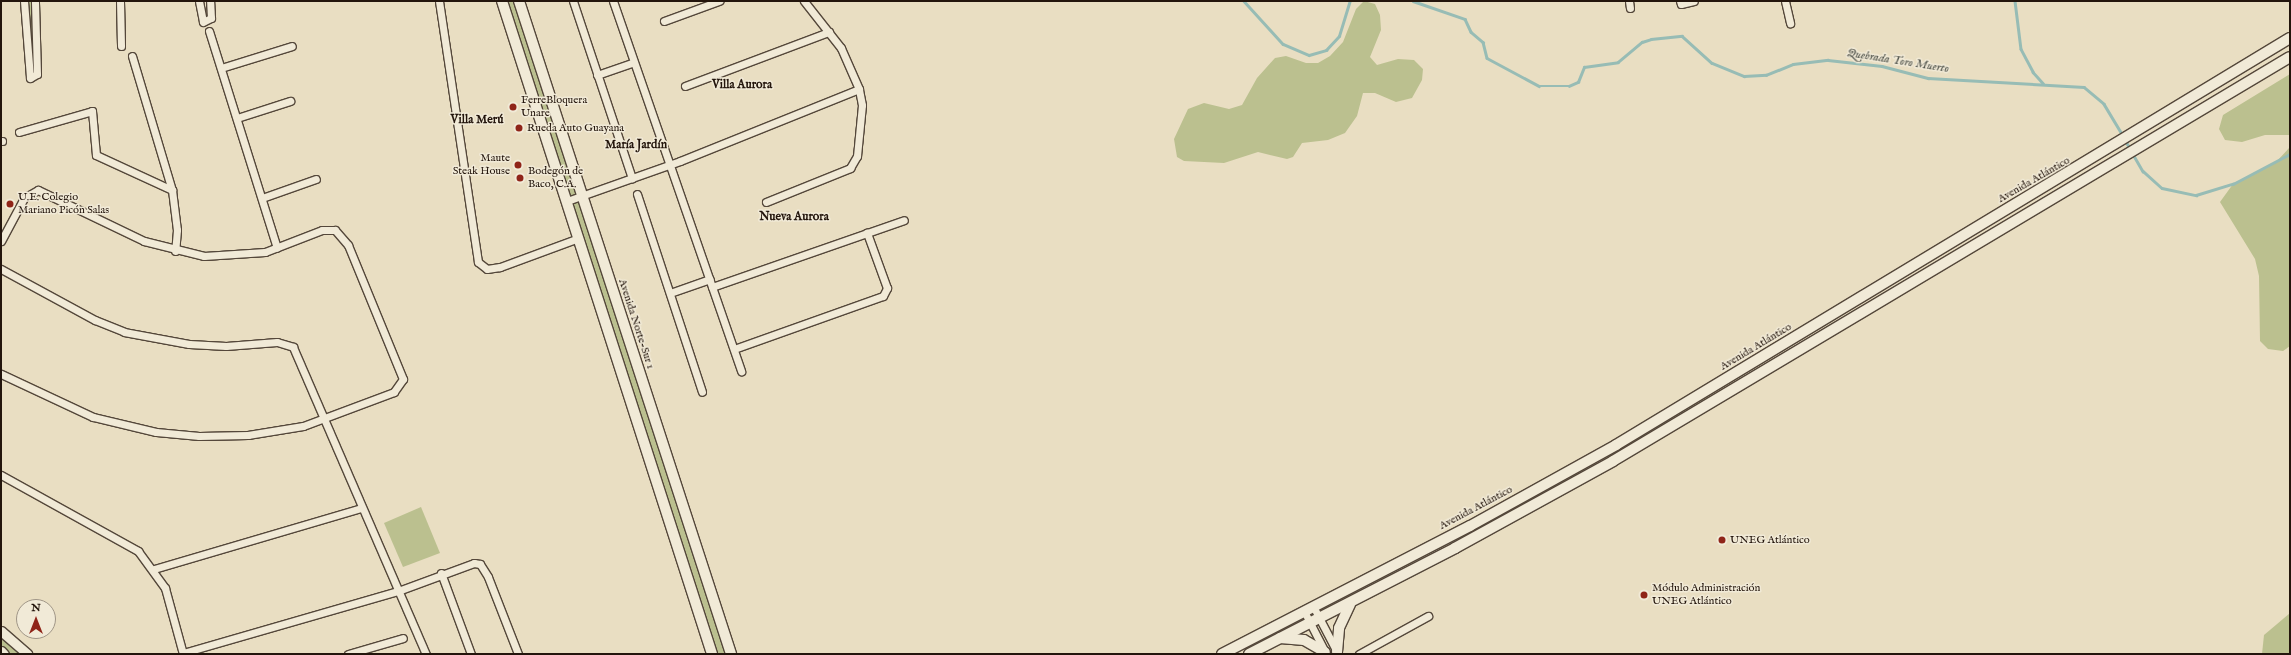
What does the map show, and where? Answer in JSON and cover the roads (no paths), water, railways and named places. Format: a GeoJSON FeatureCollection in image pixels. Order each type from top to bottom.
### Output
{"type":"FeatureCollection","features":[{"type":"Feature","properties":{"kind":"main road"},"geometry":{"type":"LineString","coordinates":[[502,1],[712,654]]}},
{"type":"Feature","properties":{"kind":"main road","name":"Avenida Norte-Sur 1"},"geometry":{"type":"LineString","coordinates":[[519,1],[731,654]]}},
{"type":"Feature","properties":{"kind":"main road","name":"Avenida Atlántico"},"geometry":{"type":"LineString","coordinates":[[1222,654],[1616,445],[2105,152],[2290,38]]}},
{"type":"Feature","properties":{"kind":"main road"},"geometry":{"type":"LineString","coordinates":[[1249,654],[1319,618],[1350,604],[1626,454],[2111,163],[2151,143],[2290,57]]}},
{"type":"Feature","properties":{"kind":"main road"},"geometry":{"type":"LineString","coordinates":[[1280,638],[1304,640],[1332,653],[1339,628],[1350,604]]}},
{"type":"Feature","properties":{"kind":"street"},"geometry":{"type":"LineString","coordinates":[[24,1],[30,78],[37,74],[35,1]]}},
{"type":"Feature","properties":{"kind":"street"},"geometry":{"type":"LineString","coordinates":[[120,1],[121,46]]}},
{"type":"Feature","properties":{"kind":"street"},"geometry":{"type":"LineString","coordinates":[[199,1],[203,22],[211,18],[210,1]]}},
{"type":"Feature","properties":{"kind":"street"},"geometry":{"type":"LineString","coordinates":[[439,1],[478,262],[487,269],[500,267],[579,238]]}},
{"type":"Feature","properties":{"kind":"street"},"geometry":{"type":"LineString","coordinates":[[574,1],[632,178]]}},
{"type":"Feature","properties":{"kind":"street"},"geometry":{"type":"LineString","coordinates":[[613,1],[741,371]]}},
{"type":"Feature","properties":{"kind":"street"},"geometry":{"type":"LineString","coordinates":[[664,21],[719,1]]}},
{"type":"Feature","properties":{"kind":"street"},"geometry":{"type":"LineString","coordinates":[[766,202],[854,164],[861,117],[859,89],[830,32],[804,1]]}},
{"type":"Feature","properties":{"kind":"street"},"geometry":{"type":"LineString","coordinates":[[1680,3],[1694,1]]}},
{"type":"Feature","properties":{"kind":"street"},"geometry":{"type":"LineString","coordinates":[[1785,1],[1790,23]]}},
{"type":"Feature","properties":{"kind":"street"},"geometry":{"type":"LineString","coordinates":[[210,32],[277,248]]}},
{"type":"Feature","properties":{"kind":"street"},"geometry":{"type":"LineString","coordinates":[[685,86],[830,32]]}},
{"type":"Feature","properties":{"kind":"street"},"geometry":{"type":"LineString","coordinates":[[221,68],[292,46]]}},
{"type":"Feature","properties":{"kind":"street"},"geometry":{"type":"LineString","coordinates":[[132,56],[172,190],[177,230],[174,251]]}},
{"type":"Feature","properties":{"kind":"street"},"geometry":{"type":"LineString","coordinates":[[597,75],[634,62]]}},
{"type":"Feature","properties":{"kind":"street"},"geometry":{"type":"LineString","coordinates":[[567,201],[670,164],[859,89]]}},
{"type":"Feature","properties":{"kind":"street"},"geometry":{"type":"LineString","coordinates":[[236,118],[290,101]]}},
{"type":"Feature","properties":{"kind":"street"},"geometry":{"type":"LineString","coordinates":[[20,132],[92,111],[96,155],[172,190]]}},
{"type":"Feature","properties":{"kind":"street"},"geometry":{"type":"LineString","coordinates":[[262,198],[316,179]]}},
{"type":"Feature","properties":{"kind":"street"},"geometry":{"type":"LineString","coordinates":[[1,241],[24,198],[38,190],[131,236],[174,251],[236,256],[277,248],[322,230],[340,232],[402,372],[402,385],[394,392],[326,419],[248,435],[199,436],[156,432],[77,411],[1,374]]}},
{"type":"Feature","properties":{"kind":"street"},"geometry":{"type":"LineString","coordinates":[[637,194],[702,392]]}},
{"type":"Feature","properties":{"kind":"street"},"geometry":{"type":"LineString","coordinates":[[712,287],[904,220]]}},
{"type":"Feature","properties":{"kind":"street"},"geometry":{"type":"LineString","coordinates":[[734,349],[883,296],[887,288],[867,233]]}},
{"type":"Feature","properties":{"kind":"street"},"geometry":{"type":"LineString","coordinates":[[1,269],[82,314],[124,332],[210,345],[286,343],[298,354],[326,419],[361,508],[426,654]]}},
{"type":"Feature","properties":{"kind":"street"},"geometry":{"type":"LineString","coordinates":[[670,293],[710,279]]}},
{"type":"Feature","properties":{"kind":"street"},"geometry":{"type":"LineString","coordinates":[[1,475],[112,534],[138,551],[154,570],[171,603],[183,654],[398,591],[467,563],[484,568],[518,654]]}},
{"type":"Feature","properties":{"kind":"street"},"geometry":{"type":"LineString","coordinates":[[154,570],[361,508]]}},
{"type":"Feature","properties":{"kind":"street"},"geometry":{"type":"LineString","coordinates":[[441,573],[471,654]]}},
{"type":"Feature","properties":{"kind":"street"},"geometry":{"type":"LineString","coordinates":[[1309,609],[1319,618],[1332,653]]}},
{"type":"Feature","properties":{"kind":"street"},"geometry":{"type":"LineString","coordinates":[[1309,609],[1309,623],[1332,653]]}},
{"type":"Feature","properties":{"kind":"street"},"geometry":{"type":"LineString","coordinates":[[1359,654],[1428,616]]}},
{"type":"Feature","properties":{"kind":"street"},"geometry":{"type":"LineString","coordinates":[[1,631],[27,654]]}},
{"type":"Feature","properties":{"kind":"street"},"geometry":{"type":"LineString","coordinates":[[348,654],[403,638]]}},
{"type":"Feature","properties":{"kind":"street"},"geometry":{"type":"LineString","coordinates":[[1,651],[4,654]]}},
{"type":"Feature","properties":{"kind":"waterway","name":"Quebrada Toro Muerto"},"geometry":{"type":"LineString","coordinates":[[1244,1],[1283,44],[1309,55],[1326,50],[1339,36],[1350,1]]}},
{"type":"Feature","properties":{"kind":"waterway","name":"Quebrada Toro Muerto"},"geometry":{"type":"LineString","coordinates":[[1413,1],[1465,19],[1471,32],[1483,42],[1487,58],[1539,86],[1569,86],[1578,82],[1584,67],[1618,62],[1642,42],[1651,39],[1682,36],[1712,63],[1744,76],[1766,75],[1793,64],[1828,60],[1882,66],[1928,78],[2084,87],[2104,104],[2123,136]]}},
{"type":"Feature","properties":{"kind":"waterway"},"geometry":{"type":"LineString","coordinates":[[2015,1],[2021,49],[2033,72],[2043,83]]}},
{"type":"Feature","properties":{"kind":"waterway","name":"Quebrada Toro Muerto"},"geometry":{"type":"LineString","coordinates":[[2125,140],[2131,150]]}},
{"type":"Feature","properties":{"kind":"waterway","name":"Quebrada Toro Muerto"},"geometry":{"type":"LineString","coordinates":[[2133,154],[2143,171],[2162,188],[2196,195],[2233,184],[2290,154]]}},
{"type":"Feature","properties":{"kind":"place","name":"FerreBloquera Unare"},"geometry":{"type":"Point","coordinates":[513,107]}},
{"type":"Feature","properties":{"kind":"place","name":"Rueda Auto Guayana"},"geometry":{"type":"Point","coordinates":[519,128]}},
{"type":"Feature","properties":{"kind":"place","name":"Maute Steak House"},"geometry":{"type":"Point","coordinates":[518,165]}},
{"type":"Feature","properties":{"kind":"place","name":"Bodegón de Baco, C.A."},"geometry":{"type":"Point","coordinates":[520,178]}},
{"type":"Feature","properties":{"kind":"place","name":"U.E. Colegio Mariano Picón Salas"},"geometry":{"type":"Point","coordinates":[10,204]}},
{"type":"Feature","properties":{"kind":"place","name":"UNEG Atlántico"},"geometry":{"type":"Point","coordinates":[1722,540]}},
{"type":"Feature","properties":{"kind":"place","name":"Módulo Administración UNEG Atlántico"},"geometry":{"type":"Point","coordinates":[1644,595]}},
{"type":"Feature","properties":{"kind":"district","name":"Villa Aurora"},"geometry":{"type":"Point","coordinates":[742,85]}},
{"type":"Feature","properties":{"kind":"district","name":"Villa Merú"},"geometry":{"type":"Point","coordinates":[477,120]}},
{"type":"Feature","properties":{"kind":"district","name":"María Jardín"},"geometry":{"type":"Point","coordinates":[636,145]}},
{"type":"Feature","properties":{"kind":"district","name":"Nueva Aurora"},"geometry":{"type":"Point","coordinates":[794,217]}}]}
